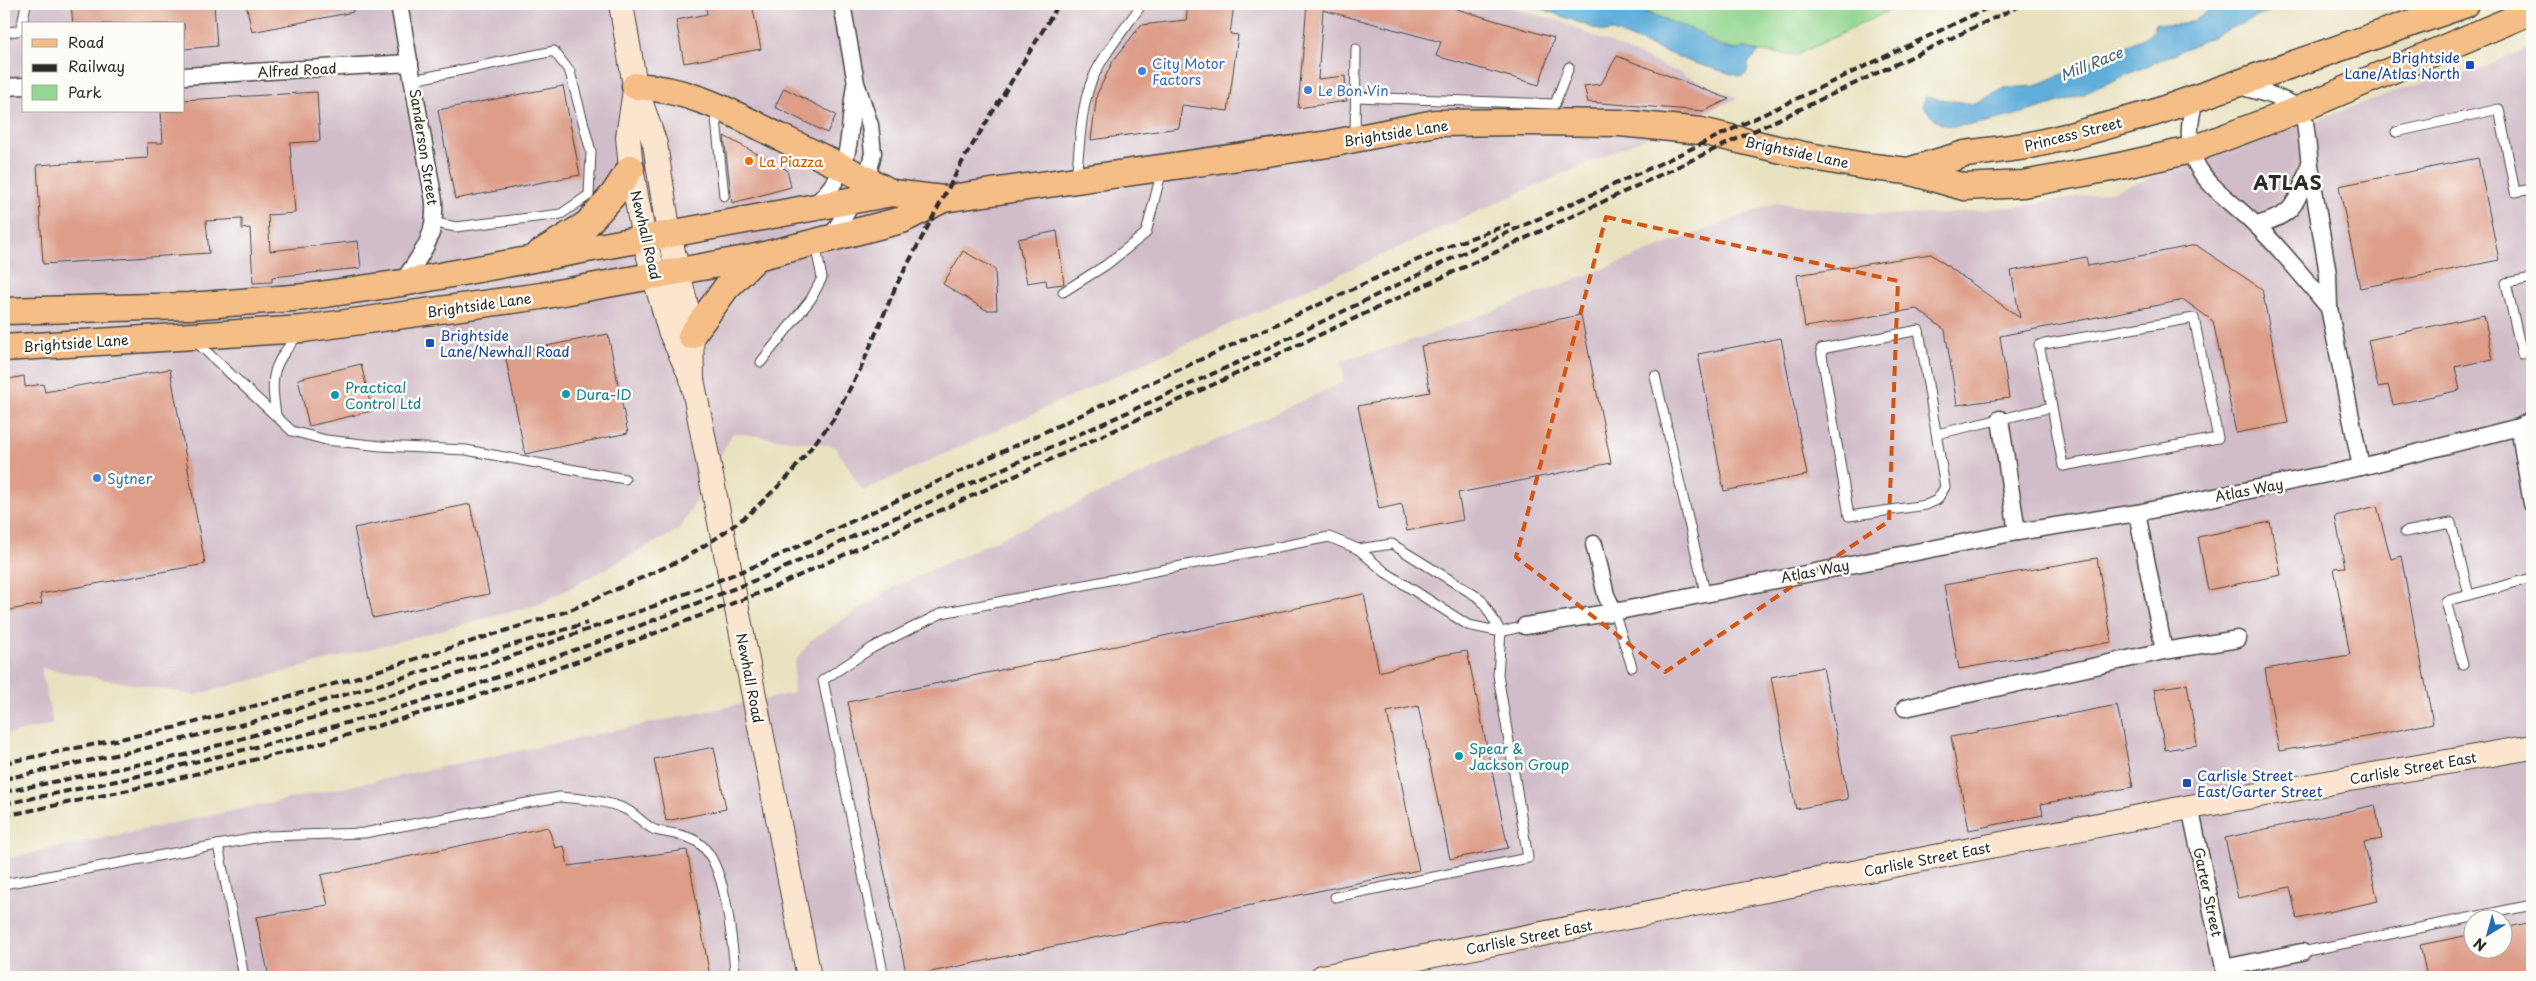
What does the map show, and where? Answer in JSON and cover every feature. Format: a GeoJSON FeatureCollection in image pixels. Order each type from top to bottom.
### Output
{"type":"FeatureCollection","features":[{"type":"Feature","properties":{"kind":"main road","name":"Newhall Road"},"geometry":{"type":"LineString","coordinates":[[621,4],[635,86],[655,144],[656,237]]}},
{"type":"Feature","properties":{"kind":"main road","name":"Princess Street"},"geometry":{"type":"LineString","coordinates":[[1908,171],[1965,154],[2026,146],[2070,136],[2195,100],[2466,4]]}},
{"type":"Feature","properties":{"kind":"main road"},"geometry":{"type":"LineString","coordinates":[[1908,171],[1964,187],[2023,184],[2112,168],[2191,150],[2300,109],[2532,10]]}},
{"type":"Feature","properties":{"kind":"main road","name":"Newhall Road"},"geometry":{"type":"LineString","coordinates":[[635,86],[628,137],[631,168],[667,272],[691,326],[692,379],[808,977]]}},
{"type":"Feature","properties":{"kind":"main road"},"geometry":{"type":"LineString","coordinates":[[635,86],[679,91],[715,105],[844,166],[860,189]]}},
{"type":"Feature","properties":{"kind":"main road","name":"Brightside Lane"},"geometry":{"type":"LineString","coordinates":[[4,311],[189,306],[305,297],[402,283],[656,237],[814,206],[860,189],[943,199],[1355,139],[1435,123],[1620,123],[1701,130],[1803,155],[1864,166],[1908,171]]}},
{"type":"Feature","properties":{"kind":"main road"},"geometry":{"type":"LineString","coordinates":[[531,260],[587,224],[613,195],[631,168]]}},
{"type":"Feature","properties":{"kind":"main road","name":"Brightside Lane"},"geometry":{"type":"LineString","coordinates":[[4,348],[303,329],[541,296],[758,257],[902,220],[943,199]]}},
{"type":"Feature","properties":{"kind":"main road"},"geometry":{"type":"LineString","coordinates":[[691,336],[726,288],[758,257]]}},
{"type":"Feature","properties":{"kind":"main road","name":"Newhall Road"},"geometry":{"type":"LineString","coordinates":[[667,272],[670,331],[692,379]]}},
{"type":"Feature","properties":{"kind":"main road","name":"Carlisle Street East"},"geometry":{"type":"LineString","coordinates":[[1322,977],[2190,807],[2532,747]]}},
{"type":"Feature","properties":{"kind":"street","name":"Sanderson Street"},"geometry":{"type":"LineString","coordinates":[[399,4],[434,201],[436,223],[428,244],[402,283]]}},
{"type":"Feature","properties":{"kind":"street"},"geometry":{"type":"LineString","coordinates":[[823,240],[860,189],[873,152],[870,125],[856,83],[842,4]]}},
{"type":"Feature","properties":{"kind":"street","name":"Alfred Road"},"geometry":{"type":"LineString","coordinates":[[185,76],[410,63]]}},
{"type":"Feature","properties":{"kind":"street"},"geometry":{"type":"LineString","coordinates":[[814,206],[832,190],[844,166],[856,83]]}},
{"type":"Feature","properties":{"kind":"street"},"geometry":{"type":"LineString","coordinates":[[2236,85],[2279,98],[2300,109],[2308,135],[2310,165],[2328,274],[2329,308],[2361,467]]}},
{"type":"Feature","properties":{"kind":"street"},"geometry":{"type":"LineString","coordinates":[[4,87],[22,86]]}},
{"type":"Feature","properties":{"kind":"street"},"geometry":{"type":"LineString","coordinates":[[2195,100],[2189,132],[2191,150],[2204,179],[2256,225],[2300,272],[2329,308]]}},
{"type":"Feature","properties":{"kind":"street"},"geometry":{"type":"LineString","coordinates":[[2256,225],[2279,219],[2290,210],[2301,190],[2310,165]]}},
{"type":"Feature","properties":{"kind":"street"},"geometry":{"type":"LineString","coordinates":[[2000,419],[2017,532]]}},
{"type":"Feature","properties":{"kind":"street","name":"Atlas Way"},"geometry":{"type":"LineString","coordinates":[[1525,626],[1614,612],[1705,592],[2017,532],[2137,513],[2361,467],[2526,424],[2532,504]]}},
{"type":"Feature","properties":{"kind":"street"},"geometry":{"type":"LineString","coordinates":[[2137,513],[2164,651]]}},
{"type":"Feature","properties":{"kind":"street"},"geometry":{"type":"LineString","coordinates":[[1594,544],[1606,595],[1614,612]]}},
{"type":"Feature","properties":{"kind":"street"},"geometry":{"type":"LineString","coordinates":[[1905,708],[2164,651],[2238,639]]}},
{"type":"Feature","properties":{"kind":"street","name":"Garter Street"},"geometry":{"type":"LineString","coordinates":[[2190,807],[2225,972]]}},
{"type":"Feature","properties":{"kind":"street"},"geometry":{"type":"LineString","coordinates":[[2225,972],[2302,952]]}},
{"type":"Feature","properties":{"kind":"lane"},"geometry":{"type":"LineString","coordinates":[[23,22],[26,4]]}},
{"type":"Feature","properties":{"kind":"lane"},"geometry":{"type":"LineString","coordinates":[[1076,180],[1085,106],[1091,84],[1099,67],[1142,4]]}},
{"type":"Feature","properties":{"kind":"lane"},"geometry":{"type":"LineString","coordinates":[[4,32],[21,30],[22,25]]}},
{"type":"Feature","properties":{"kind":"lane"},"geometry":{"type":"LineString","coordinates":[[1355,139],[1356,49]]}},
{"type":"Feature","properties":{"kind":"lane"},"geometry":{"type":"LineString","coordinates":[[413,80],[554,51],[570,72],[591,152],[589,195],[561,214],[456,227],[436,223]]}},
{"type":"Feature","properties":{"kind":"lane"},"geometry":{"type":"LineString","coordinates":[[1356,96],[1555,104],[1569,67]]}},
{"type":"Feature","properties":{"kind":"lane"},"geometry":{"type":"LineString","coordinates":[[715,105],[724,196]]}},
{"type":"Feature","properties":{"kind":"lane"},"geometry":{"type":"LineString","coordinates":[[2396,132],[2499,109],[2515,192],[2532,189]]}},
{"type":"Feature","properties":{"kind":"lane"},"geometry":{"type":"LineString","coordinates":[[1063,292],[1106,265],[1146,233],[1163,167]]}},
{"type":"Feature","properties":{"kind":"lane"},"geometry":{"type":"LineString","coordinates":[[761,362],[811,299],[822,278],[823,240]]}},
{"type":"Feature","properties":{"kind":"lane"},"geometry":{"type":"LineString","coordinates":[[2522,354],[2506,283],[2532,278]]}},
{"type":"Feature","properties":{"kind":"lane"},"geometry":{"type":"LineString","coordinates":[[2194,318],[2218,438],[2063,466],[2052,407],[2039,345],[2194,318]]}},
{"type":"Feature","properties":{"kind":"lane"},"geometry":{"type":"LineString","coordinates":[[276,415],[272,389],[274,370],[283,353],[303,329]]}},
{"type":"Feature","properties":{"kind":"lane"},"geometry":{"type":"LineString","coordinates":[[1919,330],[1937,434],[1945,487],[1937,500],[1926,505],[1849,516],[1821,349],[1919,330]]}},
{"type":"Feature","properties":{"kind":"lane"},"geometry":{"type":"LineString","coordinates":[[189,336],[292,431],[326,440],[381,446],[466,450],[625,479]]}},
{"type":"Feature","properties":{"kind":"lane"},"geometry":{"type":"LineString","coordinates":[[1655,376],[1705,592]]}},
{"type":"Feature","properties":{"kind":"lane"},"geometry":{"type":"LineString","coordinates":[[1937,434],[2052,407]]}},
{"type":"Feature","properties":{"kind":"lane"},"geometry":{"type":"LineString","coordinates":[[2405,532],[2450,523],[2470,595]]}},
{"type":"Feature","properties":{"kind":"lane"},"geometry":{"type":"LineString","coordinates":[[884,977],[823,680],[872,648],[942,614],[1329,538],[1358,549],[1385,572],[1468,625],[1501,632],[1525,626]]}},
{"type":"Feature","properties":{"kind":"lane"},"geometry":{"type":"LineString","coordinates":[[1335,897],[1528,858],[1498,675],[1501,632],[1481,599],[1392,544],[1358,549]]}},
{"type":"Feature","properties":{"kind":"lane"},"geometry":{"type":"LineString","coordinates":[[2462,665],[2446,601],[2532,578]]}},
{"type":"Feature","properties":{"kind":"lane"},"geometry":{"type":"LineString","coordinates":[[1614,612],[1632,666]]}},
{"type":"Feature","properties":{"kind":"lane"},"geometry":{"type":"LineString","coordinates":[[4,884],[267,836],[364,833],[559,796],[591,800],[626,810],[654,830],[684,836],[697,841],[715,864],[724,889],[736,977]]}},
{"type":"Feature","properties":{"kind":"lane"},"geometry":{"type":"LineString","coordinates":[[218,845],[244,977]]}},
{"type":"Feature","properties":{"kind":"lane"},"geometry":{"type":"LineString","coordinates":[[2302,952],[2532,905]]}},
{"type":"Feature","properties":{"kind":"highlighted area"},"geometry":{"type":"Polygon","coordinates":[[[1606,217],[1898,281],[1889,521],[1665,672],[1516,557],[1606,217]]]}},
{"type":"Feature","properties":{"kind":"shaded area"},"geometry":{"type":"Polygon","coordinates":[[[4,4],[1448,4],[1468,10],[1470,4],[1499,4],[1559,21],[1738,98],[1496,203],[863,491],[835,446],[733,433],[680,529],[540,604],[195,695],[41,668],[53,724],[4,735],[4,4]]]}},
{"type":"Feature","properties":{"kind":"shaded area"},"geometry":{"type":"Polygon","coordinates":[[[2532,46],[2532,977],[4,977],[4,859],[793,693],[795,662],[811,640],[896,586],[1344,382],[1341,361],[1427,336],[1775,203],[1883,215],[1938,214],[2020,206],[2110,192],[2411,86],[2477,70],[2532,46]]]}},
{"type":"Feature","properties":{"kind":"green space"},"geometry":{"type":"Polygon","coordinates":[[[1622,4],[1903,4],[1797,55],[1759,52],[1744,47],[1740,50],[1730,49],[1660,17],[1622,4]]]}},
{"type":"Feature","properties":{"kind":"water"},"geometry":{"type":"Polygon","coordinates":[[[1529,4],[1622,4],[1704,34],[1706,40],[1725,48],[1735,50],[1744,47],[1759,52],[1748,63],[1747,73],[1742,77],[1691,62],[1613,31],[1604,32],[1529,4]]]}},
{"type":"Feature","properties":{"kind":"water","name":"Mill Race"},"geometry":{"type":"Polygon","coordinates":[[[2221,4],[2286,4],[2079,96],[2030,111],[1988,122],[1952,126],[1939,123],[1923,105],[1925,97],[1975,104],[2004,88],[2035,86],[2148,36],[2154,31],[2156,23],[2175,25],[2189,23],[2221,4]]]}},
{"type":"Feature","properties":{"kind":"building"},"geometry":{"type":"Polygon","coordinates":[[[214,4],[217,46],[185,49],[185,22],[73,22],[71,5],[214,4]]]}},
{"type":"Feature","properties":{"kind":"building"},"geometry":{"type":"Polygon","coordinates":[[[246,4],[352,4],[353,12],[252,32],[246,4]]]}},
{"type":"Feature","properties":{"kind":"building"},"geometry":{"type":"Polygon","coordinates":[[[705,4],[752,4],[761,49],[684,63],[676,20],[707,14],[705,4]]]}},
{"type":"Feature","properties":{"kind":"building","name":"City Motor Factors"},"geometry":{"type":"Polygon","coordinates":[[[1188,4],[1234,4],[1230,34],[1238,35],[1228,111],[1182,105],[1179,128],[1091,140],[1097,94],[1113,61],[1141,25],[1186,20],[1188,4]]]}},
{"type":"Feature","properties":{"kind":"building"},"geometry":{"type":"Polygon","coordinates":[[[1307,4],[1440,4],[1554,38],[1539,85],[1436,56],[1441,42],[1323,10],[1318,79],[1345,76],[1347,101],[1298,108],[1307,4]]]}},
{"type":"Feature","properties":{"kind":"building"},"geometry":{"type":"Polygon","coordinates":[[[1617,56],[1729,99],[1704,111],[1588,102],[1584,86],[1601,84],[1617,56]]]}},
{"type":"Feature","properties":{"kind":"building"},"geometry":{"type":"Polygon","coordinates":[[[563,86],[580,175],[455,199],[438,110],[563,86]]]}},
{"type":"Feature","properties":{"kind":"building"},"geometry":{"type":"Polygon","coordinates":[[[784,88],[836,115],[827,133],[775,107],[784,88]]]}},
{"type":"Feature","properties":{"kind":"building"},"geometry":{"type":"Polygon","coordinates":[[[317,92],[320,141],[290,143],[295,213],[268,215],[270,251],[358,241],[361,268],[272,277],[272,282],[253,283],[250,228],[242,229],[242,219],[206,221],[209,253],[43,264],[37,165],[148,158],[147,143],[163,143],[161,112],[185,112],[185,100],[317,92]]]}},
{"type":"Feature","properties":{"kind":"building","name":"La Piazza"},"geometry":{"type":"Polygon","coordinates":[[[724,136],[787,170],[791,187],[732,203],[724,136]]]}},
{"type":"Feature","properties":{"kind":"building"},"geometry":{"type":"Polygon","coordinates":[[[2478,158],[2499,260],[2360,288],[2339,186],[2478,158]]]}},
{"type":"Feature","properties":{"kind":"building"},"geometry":{"type":"Polygon","coordinates":[[[1057,231],[1064,284],[1047,286],[1046,280],[1027,283],[1018,239],[1057,231]]]}},
{"type":"Feature","properties":{"kind":"building"},"geometry":{"type":"Polygon","coordinates":[[[2196,245],[2262,289],[2288,423],[2236,433],[2213,321],[2184,300],[2000,336],[2009,398],[1957,405],[1945,330],[1917,309],[1805,327],[1797,275],[1931,254],[2020,318],[2011,271],[2086,257],[2088,266],[2196,245]]]}},
{"type":"Feature","properties":{"kind":"building"},"geometry":{"type":"Polygon","coordinates":[[[963,251],[995,269],[997,310],[986,310],[943,284],[963,251]]]}},
{"type":"Feature","properties":{"kind":"building"},"geometry":{"type":"Polygon","coordinates":[[[1581,315],[1611,463],[1458,493],[1463,520],[1407,531],[1402,504],[1379,509],[1358,406],[1430,392],[1421,346],[1581,315]]]}},
{"type":"Feature","properties":{"kind":"building"},"geometry":{"type":"Polygon","coordinates":[[[2484,315],[2493,359],[2455,367],[2460,390],[2393,405],[2388,385],[2378,387],[2368,340],[2484,315]]]}},
{"type":"Feature","properties":{"kind":"building","name":"Dura-ID"},"geometry":{"type":"Polygon","coordinates":[[[608,334],[628,433],[525,454],[505,354],[608,334]]]}},
{"type":"Feature","properties":{"kind":"building"},"geometry":{"type":"Polygon","coordinates":[[[1781,338],[1807,475],[1724,491],[1698,354],[1781,338]]]}},
{"type":"Feature","properties":{"kind":"building","name":"Practical Control Ltd"},"geometry":{"type":"Polygon","coordinates":[[[361,364],[372,411],[309,426],[298,379],[361,364]]]}},
{"type":"Feature","properties":{"kind":"building","name":"Sytner"},"geometry":{"type":"Polygon","coordinates":[[[170,369],[205,564],[40,594],[42,604],[4,611],[4,380],[24,376],[25,387],[43,384],[45,392],[170,369]]]}},
{"type":"Feature","properties":{"kind":"building"},"geometry":{"type":"Polygon","coordinates":[[[470,504],[489,594],[373,618],[354,528],[470,504]]]}},
{"type":"Feature","properties":{"kind":"building"},"geometry":{"type":"Polygon","coordinates":[[[2377,506],[2391,559],[2401,556],[2433,723],[2366,737],[2279,751],[2265,669],[2350,655],[2334,568],[2345,567],[2335,516],[2377,506]]]}},
{"type":"Feature","properties":{"kind":"building"},"geometry":{"type":"Polygon","coordinates":[[[2270,522],[2281,575],[2208,590],[2198,537],[2270,522]]]}},
{"type":"Feature","properties":{"kind":"building"},"geometry":{"type":"Polygon","coordinates":[[[2097,558],[2112,642],[1959,669],[1944,585],[2097,558]]]}},
{"type":"Feature","properties":{"kind":"building"},"geometry":{"type":"Polygon","coordinates":[[[1364,594],[1379,672],[1438,656],[1467,651],[1508,848],[1450,859],[1418,706],[1387,712],[1419,870],[907,977],[848,702],[1364,594]]]}},
{"type":"Feature","properties":{"kind":"building"},"geometry":{"type":"Polygon","coordinates":[[[1823,667],[1848,799],[1796,809],[1771,677],[1823,667]]]}},
{"type":"Feature","properties":{"kind":"building"},"geometry":{"type":"Polygon","coordinates":[[[2187,684],[2197,745],[2165,750],[2154,689],[2187,684]]]}},
{"type":"Feature","properties":{"kind":"building"},"geometry":{"type":"Polygon","coordinates":[[[2117,705],[2133,787],[2041,804],[2043,815],[1969,830],[1951,737],[2117,705]]]}},
{"type":"Feature","properties":{"kind":"building"},"geometry":{"type":"Polygon","coordinates":[[[714,747],[726,809],[666,821],[654,759],[714,747]]]}},
{"type":"Feature","properties":{"kind":"building"},"geometry":{"type":"Polygon","coordinates":[[[2375,805],[2382,839],[2364,842],[2378,901],[2297,919],[2290,887],[2238,898],[2225,838],[2375,805]]]}},
{"type":"Feature","properties":{"kind":"building"},"geometry":{"type":"Polygon","coordinates":[[[548,827],[555,848],[564,846],[568,866],[687,850],[710,977],[269,977],[256,917],[328,905],[321,875],[548,827]]]}},
{"type":"Feature","properties":{"kind":"building"},"geometry":{"type":"Polygon","coordinates":[[[2532,922],[2532,977],[2427,977],[2420,945],[2464,936],[2464,958],[2514,958],[2514,926],[2532,922]]]}},
{"type":"Feature","properties":{"kind":"railway"},"geometry":{"type":"LineString","coordinates":[[4,763],[178,727],[348,680],[568,611],[681,560],[718,537],[749,514],[788,477],[833,420],[861,368],[896,286],[965,157],[1059,4]]}},
{"type":"Feature","properties":{"kind":"railway"},"geometry":{"type":"LineString","coordinates":[[4,804],[126,779],[304,735],[464,689],[603,640],[766,576],[1243,360],[1467,251],[1657,165],[1996,4]]}},
{"type":"Feature","properties":{"kind":"railway"},"geometry":{"type":"LineString","coordinates":[[4,816],[129,790],[307,747],[471,698],[616,648],[770,589],[1249,368],[2024,4]]}},
{"type":"Feature","properties":{"kind":"railway"},"geometry":{"type":"LineString","coordinates":[[4,792],[185,755],[487,665],[657,605],[760,564],[1387,273],[1457,243],[1510,224]]}},
{"type":"Feature","properties":{"kind":"railway"},"geometry":{"type":"LineString","coordinates":[[4,779],[138,750],[252,722],[587,623]]}},
{"type":"Feature","properties":{"kind":"place","name":"Brightside Lane/Atlas North"},"geometry":{"type":"Point","coordinates":[2470,65]}},
{"type":"Feature","properties":{"kind":"place","name":"City Motor Factors"},"geometry":{"type":"Point","coordinates":[1142,71]}},
{"type":"Feature","properties":{"kind":"place","name":"Le Bon Vin"},"geometry":{"type":"Point","coordinates":[1308,90]}},
{"type":"Feature","properties":{"kind":"place","name":"La Piazza"},"geometry":{"type":"Point","coordinates":[749,161]}},
{"type":"Feature","properties":{"kind":"place","name":"Brightside Lane/Newhall Road"},"geometry":{"type":"Point","coordinates":[430,343]}},
{"type":"Feature","properties":{"kind":"place","name":"Dura-ID"},"geometry":{"type":"Point","coordinates":[566,394]}},
{"type":"Feature","properties":{"kind":"place","name":"Practical Control Ltd"},"geometry":{"type":"Point","coordinates":[335,395]}},
{"type":"Feature","properties":{"kind":"place","name":"Sytner"},"geometry":{"type":"Point","coordinates":[97,478]}},
{"type":"Feature","properties":{"kind":"place","name":"Spear & Jackson Group"},"geometry":{"type":"Point","coordinates":[1459,756]}},
{"type":"Feature","properties":{"kind":"place","name":"Carlisle Street East/Garter Street"},"geometry":{"type":"Point","coordinates":[2187,783]}},
{"type":"Feature","properties":{"kind":"district","name":"ATLAS"},"geometry":{"type":"Point","coordinates":[2288,182]}}]}
